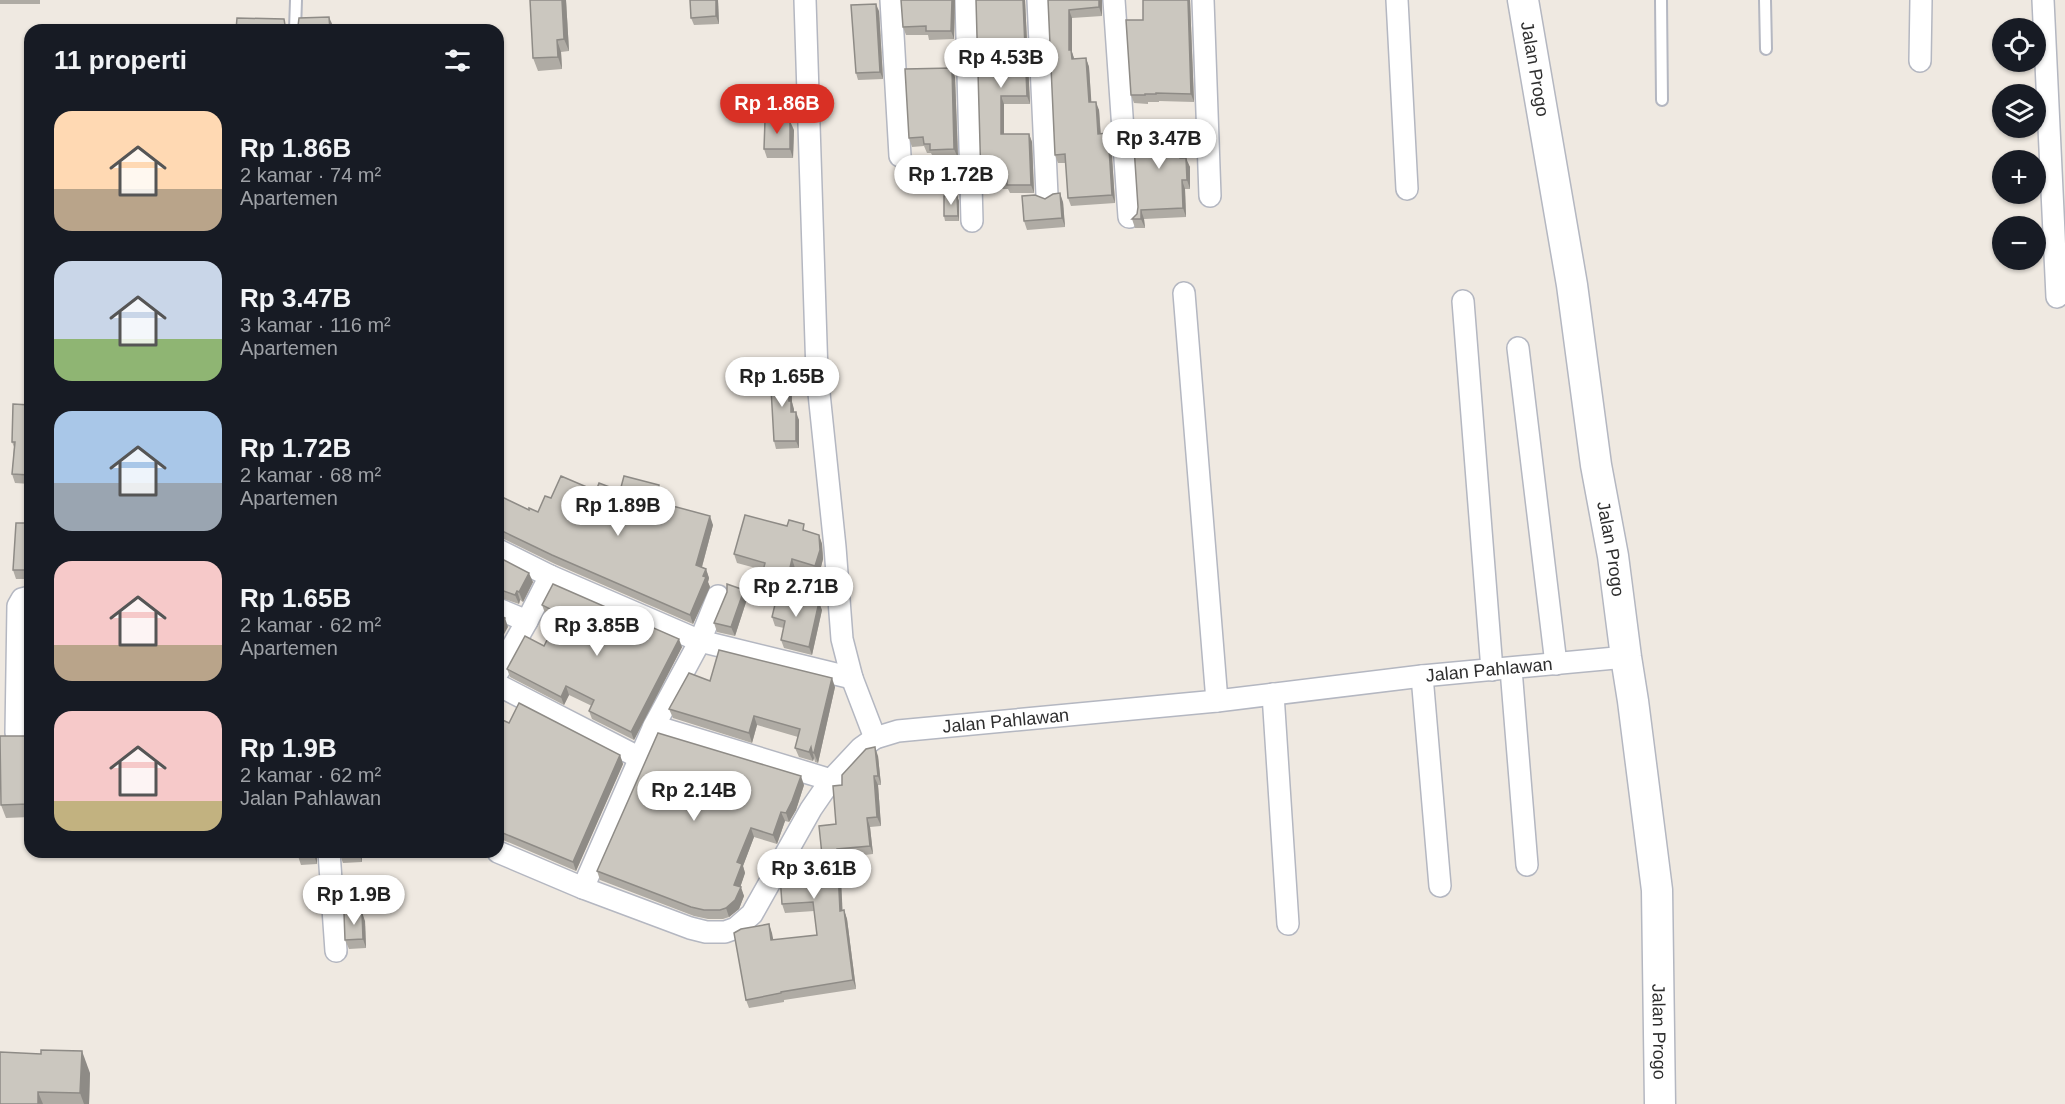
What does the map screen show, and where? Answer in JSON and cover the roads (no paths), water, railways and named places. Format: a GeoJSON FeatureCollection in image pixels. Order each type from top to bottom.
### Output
{"type":"FeatureCollection","features":[{"type":"Feature","properties":{"kind":"street"},"geometry":{"type":"LineString","coordinates":[[805,0],[817,374],[842,639],[852,678],[875,738]]}},
{"type":"Feature","properties":{"kind":"street"},"geometry":{"type":"LineString","coordinates":[[891,0],[900,156]]}},
{"type":"Feature","properties":{"kind":"street"},"geometry":{"type":"LineString","coordinates":[[966,0],[972,221]]}},
{"type":"Feature","properties":{"kind":"street"},"geometry":{"type":"LineString","coordinates":[[1038,0],[1047,195]]}},
{"type":"Feature","properties":{"kind":"street"},"geometry":{"type":"LineString","coordinates":[[1114,0],[1128,217]]}},
{"type":"Feature","properties":{"kind":"street"},"geometry":{"type":"LineString","coordinates":[[1203,0],[1210,196]]}},
{"type":"Feature","properties":{"kind":"street"},"geometry":{"type":"LineString","coordinates":[[1396,0],[1407,189]]}},
{"type":"Feature","properties":{"kind":"street","name":"Jalan Progo"},"geometry":{"type":"LineString","coordinates":[[1523,0],[1572,285],[1596,465],[1613,556],[1657,890],[1660,1104]]}},
{"type":"Feature","properties":{"kind":"street"},"geometry":{"type":"LineString","coordinates":[[1920,61],[1921,0]]}},
{"type":"Feature","properties":{"kind":"street"},"geometry":{"type":"LineString","coordinates":[[2043,0],[2057,297]]}},
{"type":"Feature","properties":{"kind":"street"},"geometry":{"type":"LineString","coordinates":[[1184,293],[1217,701]]}},
{"type":"Feature","properties":{"kind":"street"},"geometry":{"type":"LineString","coordinates":[[1463,301],[1502,670],[1527,865]]}},
{"type":"Feature","properties":{"kind":"street"},"geometry":{"type":"LineString","coordinates":[[1518,348],[1557,664]]}},
{"type":"Feature","properties":{"kind":"street"},"geometry":{"type":"LineString","coordinates":[[504,553],[550,576],[699,641],[852,678]]}},
{"type":"Feature","properties":{"kind":"street"},"geometry":{"type":"LineString","coordinates":[[504,661],[550,576]]}},
{"type":"Feature","properties":{"kind":"street"},"geometry":{"type":"LineString","coordinates":[[583,888],[654,726],[699,641],[718,596]]}},
{"type":"Feature","properties":{"kind":"street"},"geometry":{"type":"LineString","coordinates":[[15,733],[18,606],[24,598]]}},
{"type":"Feature","properties":{"kind":"street"},"geometry":{"type":"LineString","coordinates":[[504,611],[527,621]]}},
{"type":"Feature","properties":{"kind":"street","name":"Jalan Pahlawan"},"geometry":{"type":"LineString","coordinates":[[504,855],[583,888],[690,928],[717,933],[736,928],[752,914],[811,809],[831,780],[861,748],[875,738],[898,731],[1217,701],[1422,676],[1626,657]]}},
{"type":"Feature","properties":{"kind":"street"},"geometry":{"type":"LineString","coordinates":[[1422,676],[1440,886]]}},
{"type":"Feature","properties":{"kind":"street"},"geometry":{"type":"LineString","coordinates":[[504,688],[640,758]]}},
{"type":"Feature","properties":{"kind":"street"},"geometry":{"type":"LineString","coordinates":[[1273,694],[1288,924]]}},
{"type":"Feature","properties":{"kind":"street"},"geometry":{"type":"LineString","coordinates":[[654,726],[831,780]]}},
{"type":"Feature","properties":{"kind":"street"},"geometry":{"type":"LineString","coordinates":[[329,858],[336,951]]}},
{"type":"Feature","properties":{"kind":"lane"},"geometry":{"type":"LineString","coordinates":[[296,0],[296,24]]}},
{"type":"Feature","properties":{"kind":"lane"},"geometry":{"type":"LineString","coordinates":[[1661,0],[1662,100]]}},
{"type":"Feature","properties":{"kind":"lane"},"geometry":{"type":"LineString","coordinates":[[1765,0],[1766,49]]}}]}
